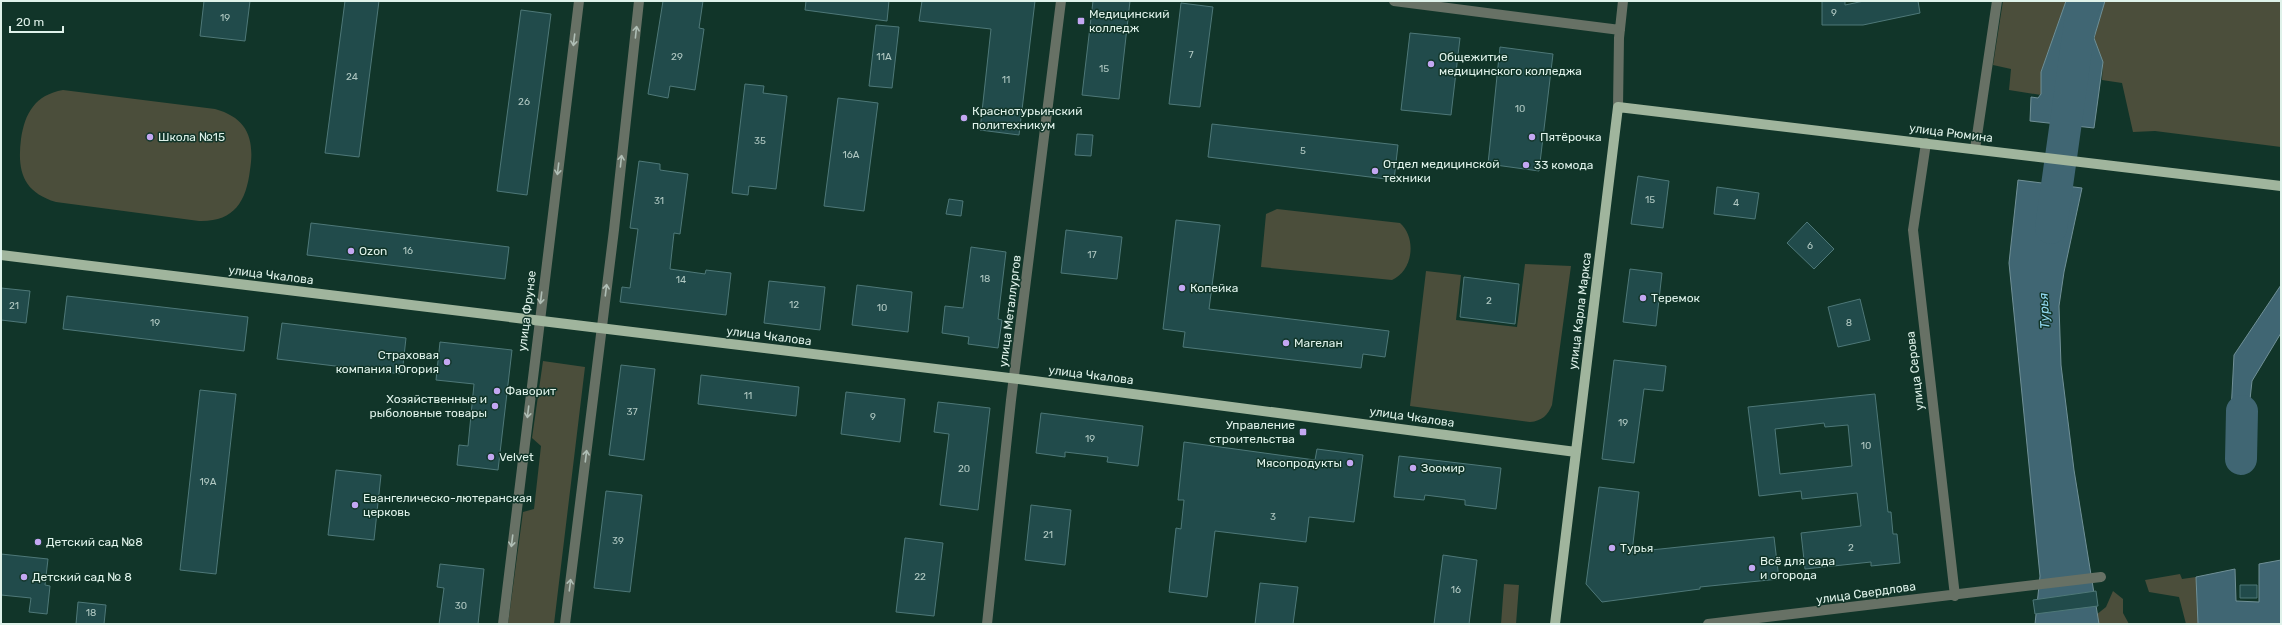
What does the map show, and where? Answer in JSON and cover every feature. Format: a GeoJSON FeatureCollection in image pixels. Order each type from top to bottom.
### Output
{"type":"FeatureCollection","features":[{"type":"Feature","properties":{"kind":"main road","name":"улица Рюмина"},"geometry":{"type":"LineString","coordinates":[[1618,107],[2281,186]]}},
{"type":"Feature","properties":{"kind":"main road","name":"улица Карла Маркса"},"geometry":{"type":"LineString","coordinates":[[1555,624],[1618,107]]}},
{"type":"Feature","properties":{"kind":"main road","name":"улица Чкалова"},"geometry":{"type":"LineString","coordinates":[[1,255],[1014,379],[1576,452]]}},
{"type":"Feature","properties":{"kind":"street","name":"улица Фрунзе"},"geometry":{"type":"LineString","coordinates":[[503,624],[538,321],[579,1]]}},
{"type":"Feature","properties":{"kind":"street"},"geometry":{"type":"LineString","coordinates":[[565,624],[639,1]]}},
{"type":"Feature","properties":{"kind":"street","name":"улица Металлургов"},"geometry":{"type":"LineString","coordinates":[[987,624],[1014,379],[1061,1]]}},
{"type":"Feature","properties":{"kind":"street"},"geometry":{"type":"LineString","coordinates":[[1394,1],[1620,30]]}},
{"type":"Feature","properties":{"kind":"street","name":"улица Карла Маркса"},"geometry":{"type":"LineString","coordinates":[[1618,107],[1620,30],[1623,1]]}},
{"type":"Feature","properties":{"kind":"street"},"geometry":{"type":"LineString","coordinates":[[1975,150],[1997,1]]}},
{"type":"Feature","properties":{"kind":"street","name":"улица Серова"},"geometry":{"type":"LineString","coordinates":[[1926,143],[1913,230],[1955,596]]}},
{"type":"Feature","properties":{"kind":"street","name":"улица Свердлова"},"geometry":{"type":"LineString","coordinates":[[1708,624],[1955,596],[2101,577]]}},
{"type":"Feature","properties":{"kind":"green space"},"geometry":{"type":"Polygon","coordinates":[[[2003,1],[2066,1],[2041,72],[2041,95],[2009,90],[2011,69],[1993,65],[2003,1]]]}},
{"type":"Feature","properties":{"kind":"green space"},"geometry":{"type":"Polygon","coordinates":[[[2105,1],[2281,1],[2281,147],[2155,131],[2133,132],[2122,83],[2102,80],[2103,62],[2094,38],[2105,1]]]}},
{"type":"Feature","properties":{"kind":"green space"},"geometry":{"type":"Polygon","coordinates":[[[63,90],[215,109],[235,118],[246,131],[250,139],[251,148],[248,181],[245,192],[236,208],[221,218],[199,221],[56,202],[45,198],[36,192],[29,186],[25,179],[20,161],[21,139],[25,121],[38,101],[53,92],[63,90]]]}},
{"type":"Feature","properties":{"kind":"green space"},"geometry":{"type":"Polygon","coordinates":[[[1277,209],[1400,223],[1409,237],[1410,254],[1408,262],[1399,276],[1392,280],[1261,267],[1266,214],[1277,209]]]}},
{"type":"Feature","properties":{"kind":"green space"},"geometry":{"type":"Polygon","coordinates":[[[1525,264],[1571,266],[1552,405],[1549,412],[1541,419],[1530,422],[1410,406],[1426,271],[1461,275],[1456,320],[1517,327],[1525,264]]]}},
{"type":"Feature","properties":{"kind":"green space"},"geometry":{"type":"Polygon","coordinates":[[[543,361],[585,367],[554,624],[508,624],[523,512],[534,509],[541,446],[532,438],[543,361]]]}},
{"type":"Feature","properties":{"kind":"green space"},"geometry":{"type":"Polygon","coordinates":[[[2180,574],[2182,579],[2196,577],[2198,624],[2186,624],[2179,597],[2149,592],[2145,580],[2180,574]]]}},
{"type":"Feature","properties":{"kind":"green space"},"geometry":{"type":"Polygon","coordinates":[[[1504,584],[1519,585],[1516,624],[1501,624],[1504,584]]]}},
{"type":"Feature","properties":{"kind":"green space"},"geometry":{"type":"Polygon","coordinates":[[[2113,591],[2123,599],[2123,613],[2129,624],[2099,624],[2096,615],[2106,607],[2113,591]]]}},
{"type":"Feature","properties":{"kind":"water"},"geometry":{"type":"Polygon","coordinates":[[[2066,1],[2105,1],[2094,38],[2103,62],[2094,128],[2030,121],[2031,97],[2038,98],[2041,94],[2041,72],[2066,1]]]}},
{"type":"Feature","properties":{"kind":"water","name":"Турья"},"geometry":{"type":"Polygon","coordinates":[[[2018,180],[2082,188],[2064,272],[2059,306],[2061,365],[2074,470],[2099,624],[2035,624],[2040,576],[2009,263],[2018,180]]]}},
{"type":"Feature","properties":{"kind":"water"},"geometry":{"type":"Polygon","coordinates":[[[2281,285],[2281,333],[2252,381],[2244,455],[2239,455],[2234,412],[2231,412],[2234,355],[2281,285]]]}},
{"type":"Feature","properties":{"kind":"water"},"geometry":{"type":"Polygon","coordinates":[[[2281,560],[2281,624],[2198,624],[2196,577],[2235,569],[2236,601],[2259,602],[2259,564],[2281,560]]]}},
{"type":"Feature","properties":{"kind":"building"},"geometry":{"type":"Polygon","coordinates":[[[204,1],[250,1],[245,41],[200,36],[204,1]]]}},
{"type":"Feature","properties":{"kind":"building"},"geometry":{"type":"Polygon","coordinates":[[[345,1],[379,1],[359,157],[325,153],[345,1]]]}},
{"type":"Feature","properties":{"kind":"building"},"geometry":{"type":"Polygon","coordinates":[[[663,1],[703,1],[699,28],[704,29],[695,90],[670,86],[668,98],[648,94],[663,1]]]}},
{"type":"Feature","properties":{"kind":"building"},"geometry":{"type":"Polygon","coordinates":[[[806,1],[889,1],[887,21],[805,10],[806,1]]]}},
{"type":"Feature","properties":{"kind":"building"},"geometry":{"type":"Polygon","coordinates":[[[922,1],[1035,1],[1019,135],[980,130],[991,29],[919,21],[922,1]]]}},
{"type":"Feature","properties":{"kind":"building"},"geometry":{"type":"Polygon","coordinates":[[[1093,1],[1130,1],[1119,99],[1082,95],[1093,1]]]}},
{"type":"Feature","properties":{"kind":"building"},"geometry":{"type":"Polygon","coordinates":[[[1822,1],[1845,1],[1845,5],[1864,1],[1918,1],[1920,13],[1863,25],[1822,25],[1822,1]]]}},
{"type":"Feature","properties":{"kind":"building"},"geometry":{"type":"Polygon","coordinates":[[[1181,3],[1213,7],[1200,107],[1169,104],[1181,3]]]}},
{"type":"Feature","properties":{"kind":"building"},"geometry":{"type":"Polygon","coordinates":[[[521,10],[551,14],[527,195],[497,191],[521,10]]]}},
{"type":"Feature","properties":{"kind":"building"},"geometry":{"type":"Polygon","coordinates":[[[876,25],[899,27],[892,88],[869,86],[876,25]]]}},
{"type":"Feature","properties":{"kind":"building","name":"Общежитие медицинского колледжа"},"geometry":{"type":"Polygon","coordinates":[[[1410,33],[1460,38],[1451,115],[1401,110],[1410,33]]]}},
{"type":"Feature","properties":{"kind":"building"},"geometry":{"type":"Polygon","coordinates":[[[1500,47],[1553,54],[1539,171],[1488,164],[1500,47]]]}},
{"type":"Feature","properties":{"kind":"building"},"geometry":{"type":"Polygon","coordinates":[[[745,84],[764,86],[763,93],[787,96],[776,189],[749,186],[748,195],[732,193],[745,84]]]}},
{"type":"Feature","properties":{"kind":"building"},"geometry":{"type":"Polygon","coordinates":[[[838,98],[878,103],[864,211],[824,206],[838,98]]]}},
{"type":"Feature","properties":{"kind":"building"},"geometry":{"type":"Polygon","coordinates":[[[1212,124],[1398,145],[1394,180],[1208,157],[1212,124]]]}},
{"type":"Feature","properties":{"kind":"building"},"geometry":{"type":"Polygon","coordinates":[[[1077,134],[1093,135],[1091,156],[1075,155],[1077,134]]]}},
{"type":"Feature","properties":{"kind":"building"},"geometry":{"type":"Polygon","coordinates":[[[639,161],[660,164],[660,170],[688,174],[680,234],[674,233],[670,269],[705,274],[706,270],[731,273],[726,315],[620,302],[622,287],[630,288],[638,229],[630,228],[639,161]]]}},
{"type":"Feature","properties":{"kind":"building"},"geometry":{"type":"Polygon","coordinates":[[[1638,176],[1669,181],[1663,228],[1631,224],[1638,176]]]}},
{"type":"Feature","properties":{"kind":"building"},"geometry":{"type":"Polygon","coordinates":[[[1717,187],[1759,193],[1755,219],[1714,214],[1717,187]]]}},
{"type":"Feature","properties":{"kind":"building"},"geometry":{"type":"Polygon","coordinates":[[[949,199],[963,201],[961,216],[946,214],[949,199]]]}},
{"type":"Feature","properties":{"kind":"building"},"geometry":{"type":"Polygon","coordinates":[[[1176,220],[1220,225],[1209,309],[1389,331],[1385,357],[1363,354],[1361,368],[1183,347],[1185,332],[1163,329],[1176,220]]]}},
{"type":"Feature","properties":{"kind":"building"},"geometry":{"type":"Polygon","coordinates":[[[1807,222],[1834,249],[1814,269],[1787,243],[1807,222]]]}},
{"type":"Feature","properties":{"kind":"building"},"geometry":{"type":"Polygon","coordinates":[[[311,223],[509,247],[505,279],[307,255],[311,223]]]}},
{"type":"Feature","properties":{"kind":"building"},"geometry":{"type":"Polygon","coordinates":[[[1066,230],[1122,237],[1117,279],[1061,273],[1066,230]]]}},
{"type":"Feature","properties":{"kind":"building"},"geometry":{"type":"Polygon","coordinates":[[[971,247],[1006,252],[998,319],[1002,320],[998,348],[968,344],[969,337],[942,333],[945,306],[963,308],[971,247]]]}},
{"type":"Feature","properties":{"kind":"building","name":"Теремок"},"geometry":{"type":"Polygon","coordinates":[[[1630,269],[1662,273],[1656,326],[1623,322],[1630,269]]]}},
{"type":"Feature","properties":{"kind":"building"},"geometry":{"type":"Polygon","coordinates":[[[1464,277],[1519,284],[1515,324],[1460,317],[1464,277]]]}},
{"type":"Feature","properties":{"kind":"building"},"geometry":{"type":"Polygon","coordinates":[[[769,281],[825,287],[820,330],[764,323],[769,281]]]}},
{"type":"Feature","properties":{"kind":"building"},"geometry":{"type":"Polygon","coordinates":[[[857,285],[912,292],[908,332],[852,325],[857,285]]]}},
{"type":"Feature","properties":{"kind":"building"},"geometry":{"type":"Polygon","coordinates":[[[1,288],[30,291],[26,323],[1,320],[1,288]]]}},
{"type":"Feature","properties":{"kind":"building"},"geometry":{"type":"Polygon","coordinates":[[[67,296],[248,317],[244,351],[63,329],[67,296]]]}},
{"type":"Feature","properties":{"kind":"building"},"geometry":{"type":"Polygon","coordinates":[[[1860,299],[1870,340],[1838,347],[1828,307],[1860,299]]]}},
{"type":"Feature","properties":{"kind":"building"},"geometry":{"type":"Polygon","coordinates":[[[282,323],[406,338],[402,374],[277,359],[282,323]]]}},
{"type":"Feature","properties":{"kind":"building"},"geometry":{"type":"Polygon","coordinates":[[[440,342],[512,350],[498,470],[457,465],[459,445],[468,446],[474,384],[436,380],[440,342]]]}},
{"type":"Feature","properties":{"kind":"building"},"geometry":{"type":"Polygon","coordinates":[[[1614,360],[1666,366],[1663,391],[1644,389],[1634,463],[1602,459],[1614,360]]]}},
{"type":"Feature","properties":{"kind":"building"},"geometry":{"type":"Polygon","coordinates":[[[621,365],[655,369],[644,460],[609,455],[621,365]]]}},
{"type":"Feature","properties":{"kind":"building"},"geometry":{"type":"Polygon","coordinates":[[[701,375],[799,387],[796,416],[698,404],[701,375]]]}},
{"type":"Feature","properties":{"kind":"building"},"geometry":{"type":"Polygon","coordinates":[[[200,390],[236,394],[216,574],[180,570],[200,390]]]}},
{"type":"Feature","properties":{"kind":"building"},"geometry":{"type":"Polygon","coordinates":[[[846,392],[905,399],[900,442],[841,434],[846,392]]]}},
{"type":"Feature","properties":{"kind":"building"},"geometry":{"type":"Polygon","coordinates":[[[1875,394],[1888,512],[1891,512],[1893,534],[1897,534],[1900,563],[1871,566],[1871,562],[1805,569],[1801,533],[1861,526],[1857,493],[1802,499],[1801,491],[1759,496],[1748,407],[1875,394]],[[1824,423],[1775,429],[1780,474],[1852,466],[1848,425],[1825,427],[1824,423]]]}},
{"type":"Feature","properties":{"kind":"building"},"geometry":{"type":"Polygon","coordinates":[[[938,402],[990,408],[978,510],[940,505],[949,434],[934,432],[938,402]]]}},
{"type":"Feature","properties":{"kind":"building"},"geometry":{"type":"Polygon","coordinates":[[[1041,413],[1143,426],[1138,466],[1107,462],[1108,457],[1065,452],[1065,457],[1036,453],[1041,413]]]}},
{"type":"Feature","properties":{"kind":"building"},"geometry":{"type":"Polygon","coordinates":[[[1184,442],[1315,460],[1317,449],[1363,455],[1354,522],[1309,517],[1306,542],[1215,531],[1207,597],[1169,592],[1176,528],[1181,529],[1184,500],[1178,500],[1184,442]]]}},
{"type":"Feature","properties":{"kind":"building"},"geometry":{"type":"Polygon","coordinates":[[[1399,456],[1501,468],[1496,509],[1465,505],[1465,500],[1425,495],[1424,500],[1394,497],[1399,456]]]}},
{"type":"Feature","properties":{"kind":"building","name":"Евангелическо-лютеранская церковь"},"geometry":{"type":"Polygon","coordinates":[[[336,470],[381,475],[374,540],[328,535],[336,470]]]}},
{"type":"Feature","properties":{"kind":"building","name":"Турья"},"geometry":{"type":"Polygon","coordinates":[[[1599,487],[1639,492],[1632,552],[1774,537],[1779,579],[1700,587],[1700,589],[1602,602],[1586,584],[1599,487]]]}},
{"type":"Feature","properties":{"kind":"building"},"geometry":{"type":"Polygon","coordinates":[[[606,491],[642,495],[630,592],[594,588],[606,491]]]}},
{"type":"Feature","properties":{"kind":"building"},"geometry":{"type":"Polygon","coordinates":[[[1031,505],[1071,510],[1065,565],[1025,560],[1031,505]]]}},
{"type":"Feature","properties":{"kind":"building"},"geometry":{"type":"Polygon","coordinates":[[[905,538],[943,543],[934,616],[896,612],[905,538]]]}},
{"type":"Feature","properties":{"kind":"building","name":"Детский сад № 8"},"geometry":{"type":"Polygon","coordinates":[[[1,554],[48,559],[45,585],[50,586],[47,614],[29,612],[31,598],[1,595],[1,554]]]}},
{"type":"Feature","properties":{"kind":"building"},"geometry":{"type":"Polygon","coordinates":[[[1443,555],[1477,560],[1469,624],[1434,624],[1443,555]]]}},
{"type":"Feature","properties":{"kind":"building"},"geometry":{"type":"Polygon","coordinates":[[[440,564],[484,569],[478,624],[439,624],[444,588],[437,587],[440,564]]]}},
{"type":"Feature","properties":{"kind":"building"},"geometry":{"type":"Polygon","coordinates":[[[1260,583],[1298,587],[1293,624],[1255,624],[1260,583]]]}},
{"type":"Feature","properties":{"kind":"building"},"geometry":{"type":"Polygon","coordinates":[[[2240,585],[2257,585],[2257,598],[2240,598],[2240,585]]]}},
{"type":"Feature","properties":{"kind":"building"},"geometry":{"type":"Polygon","coordinates":[[[2096,591],[2098,606],[2035,614],[2033,600],[2096,591]]]}},
{"type":"Feature","properties":{"kind":"building"},"geometry":{"type":"Polygon","coordinates":[[[78,602],[106,605],[104,624],[76,624],[78,602]]]}},
{"type":"Feature","properties":{"kind":"waterway","name":"Турья"},"geometry":{"type":"LineString","coordinates":[[2051,228],[2082,8],[2086,1]]}},
{"type":"Feature","properties":{"kind":"waterway"},"geometry":{"type":"LineString","coordinates":[[2241,459],[2242,411]]}},
{"type":"Feature","properties":{"kind":"place","name":"Медицинский колледж"},"geometry":{"type":"Point","coordinates":[1081,21]}},
{"type":"Feature","properties":{"kind":"place","name":"Общежитие медицинского колледжа"},"geometry":{"type":"Point","coordinates":[1431,64]}},
{"type":"Feature","properties":{"kind":"place","name":"Краснотурьинский политехникум"},"geometry":{"type":"Point","coordinates":[964,118]}},
{"type":"Feature","properties":{"kind":"place","name":"Школа №15"},"geometry":{"type":"Point","coordinates":[150,137]}},
{"type":"Feature","properties":{"kind":"place","name":"Пятёрочка"},"geometry":{"type":"Point","coordinates":[1532,137]}},
{"type":"Feature","properties":{"kind":"place","name":"33 комода"},"geometry":{"type":"Point","coordinates":[1526,165]}},
{"type":"Feature","properties":{"kind":"place","name":"Отдел медицинской техники"},"geometry":{"type":"Point","coordinates":[1375,171]}},
{"type":"Feature","properties":{"kind":"place","name":"Ozon"},"geometry":{"type":"Point","coordinates":[351,251]}},
{"type":"Feature","properties":{"kind":"place","name":"Копейка"},"geometry":{"type":"Point","coordinates":[1182,288]}},
{"type":"Feature","properties":{"kind":"place","name":"Теремок"},"geometry":{"type":"Point","coordinates":[1643,298]}},
{"type":"Feature","properties":{"kind":"place","name":"Магелан"},"geometry":{"type":"Point","coordinates":[1286,343]}},
{"type":"Feature","properties":{"kind":"place","name":"Страховая компания Югория"},"geometry":{"type":"Point","coordinates":[447,362]}},
{"type":"Feature","properties":{"kind":"place","name":"Фаворит"},"geometry":{"type":"Point","coordinates":[497,391]}},
{"type":"Feature","properties":{"kind":"place","name":"Хозяйственные и рыболовные товары"},"geometry":{"type":"Point","coordinates":[495,406]}},
{"type":"Feature","properties":{"kind":"place","name":"Управление строительства"},"geometry":{"type":"Point","coordinates":[1303,432]}},
{"type":"Feature","properties":{"kind":"place","name":"Velvet"},"geometry":{"type":"Point","coordinates":[491,457]}},
{"type":"Feature","properties":{"kind":"place","name":"Мясопродукты"},"geometry":{"type":"Point","coordinates":[1350,463]}},
{"type":"Feature","properties":{"kind":"place","name":"Зоомир"},"geometry":{"type":"Point","coordinates":[1413,468]}},
{"type":"Feature","properties":{"kind":"place","name":"Евангелическо-лютеранская церковь"},"geometry":{"type":"Point","coordinates":[355,505]}},
{"type":"Feature","properties":{"kind":"place","name":"Детский сад №8"},"geometry":{"type":"Point","coordinates":[38,542]}},
{"type":"Feature","properties":{"kind":"place","name":"Турья"},"geometry":{"type":"Point","coordinates":[1612,548]}},
{"type":"Feature","properties":{"kind":"place","name":"Всё для сада и огорода"},"geometry":{"type":"Point","coordinates":[1752,568]}},
{"type":"Feature","properties":{"kind":"place","name":"Детский сад № 8"},"geometry":{"type":"Point","coordinates":[24,577]}}]}
